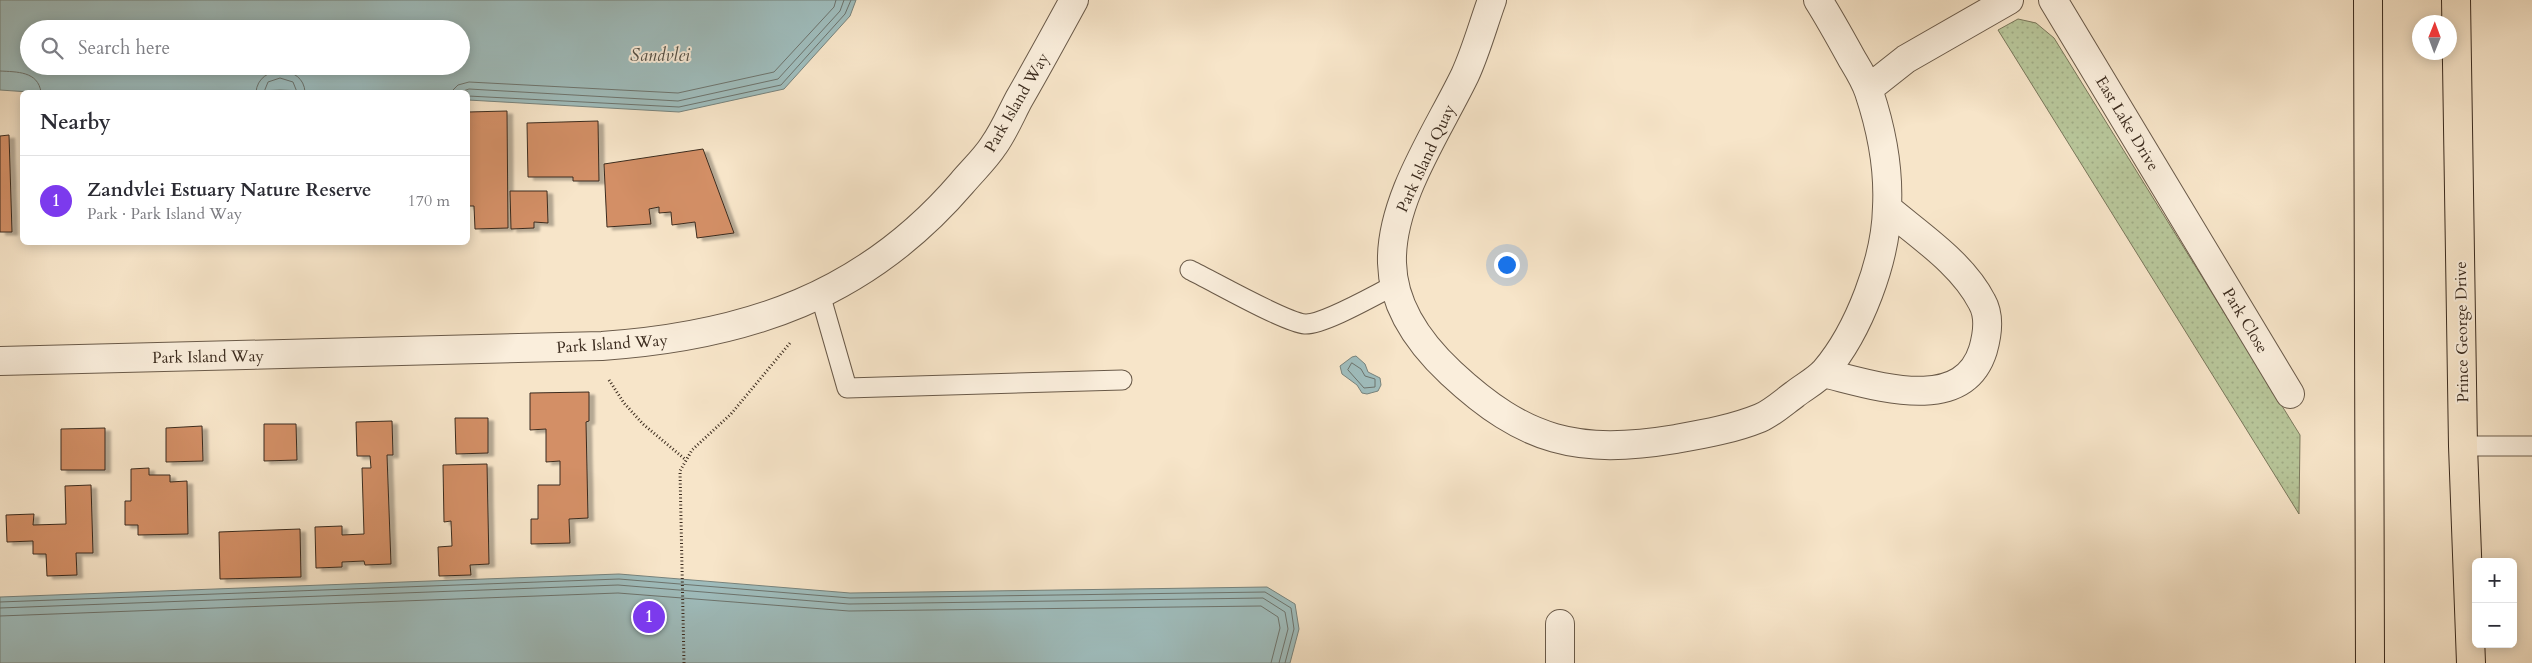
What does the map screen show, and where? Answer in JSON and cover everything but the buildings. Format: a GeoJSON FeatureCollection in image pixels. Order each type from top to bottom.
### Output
{"type":"FeatureCollection","features":[{"type":"Feature","properties":{"kind":"main road"},"geometry":{"type":"LineString","coordinates":[[2368,0],[2370,663]]}},
{"type":"Feature","properties":{"kind":"main road","name":"Prince George Drive"},"geometry":{"type":"LineString","coordinates":[[2456,0],[2463,446],[2471,663]]}},
{"type":"Feature","properties":{"kind":"street","name":"Park Island Way"},"geometry":{"type":"LineString","coordinates":[[0,362],[602,346],[650,343],[746,323],[812,298],[854,275],[915,233],[935,214],[994,146],[1074,0]]}},
{"type":"Feature","properties":{"kind":"street","name":"Park Island Quay"},"geometry":{"type":"LineString","coordinates":[[1492,0],[1467,71],[1404,196],[1394,229],[1393,286],[1416,336],[1436,359],[1503,415],[1544,437],[1584,445],[1645,444],[1713,433],[1762,417],[1823,373],[1850,334],[1867,298],[1880,253],[1887,208],[1885,154],[1868,89],[1818,0]]}},
{"type":"Feature","properties":{"kind":"street"},"geometry":{"type":"LineString","coordinates":[[1868,89],[1906,59],[2009,0]]}},
{"type":"Feature","properties":{"kind":"street","name":"East Lake Drive"},"geometry":{"type":"LineString","coordinates":[[2053,0],[2202,246]]}},
{"type":"Feature","properties":{"kind":"street"},"geometry":{"type":"LineString","coordinates":[[1823,373],[1908,391],[1937,391],[1958,382],[1975,366],[1981,356],[1987,337],[1983,303],[1954,265],[1887,208]]}},
{"type":"Feature","properties":{"kind":"street","name":"Park Close"},"geometry":{"type":"LineString","coordinates":[[2202,246],[2290,394]]}},
{"type":"Feature","properties":{"kind":"street"},"geometry":{"type":"LineString","coordinates":[[1560,624],[1560,663]]}},
{"type":"Feature","properties":{"kind":"lane"},"geometry":{"type":"LineString","coordinates":[[1190,270],[1284,316],[1305,324],[1321,321],[1393,286]]}},
{"type":"Feature","properties":{"kind":"lane"},"geometry":{"type":"LineString","coordinates":[[812,298],[847,388],[1122,380]]}},
{"type":"Feature","properties":{"kind":"lane"},"geometry":{"type":"LineString","coordinates":[[2463,446],[2532,446]]}},
{"type":"Feature","properties":{"kind":"path"},"geometry":{"type":"LineString","coordinates":[[684,663],[680,471],[692,450],[731,414],[800,332],[812,298]]}},
{"type":"Feature","properties":{"kind":"path"},"geometry":{"type":"LineString","coordinates":[[602,346],[605,373],[624,403],[643,424],[686,460]]}},
{"type":"Feature","properties":{"kind":"green space"},"geometry":{"type":"Polygon","coordinates":[[[2018,19],[2036,23],[2054,38],[2300,435],[2299,514],[1998,30],[2018,19]]]}},
{"type":"Feature","properties":{"kind":"water","name":"Sandvlei"},"geometry":{"type":"Polygon","coordinates":[[[0,0],[856,0],[850,16],[784,89],[679,112],[470,100],[470,90],[0,90],[0,0]]]}},
{"type":"Feature","properties":{"kind":"water"},"geometry":{"type":"Polygon","coordinates":[[[1356,356],[1365,364],[1368,372],[1380,378],[1381,385],[1378,391],[1367,394],[1362,393],[1357,385],[1342,374],[1340,366],[1356,356]]]}},
{"type":"Feature","properties":{"kind":"water"},"geometry":{"type":"Polygon","coordinates":[[[619,574],[850,593],[1267,587],[1295,604],[1299,629],[1290,663],[0,663],[0,597],[619,574]]]}},
{"type":"Feature","properties":{"kind":"place","name":"Zandvlei Estuary Nature Reserve"},"geometry":{"type":"Point","coordinates":[649,617]}}]}
